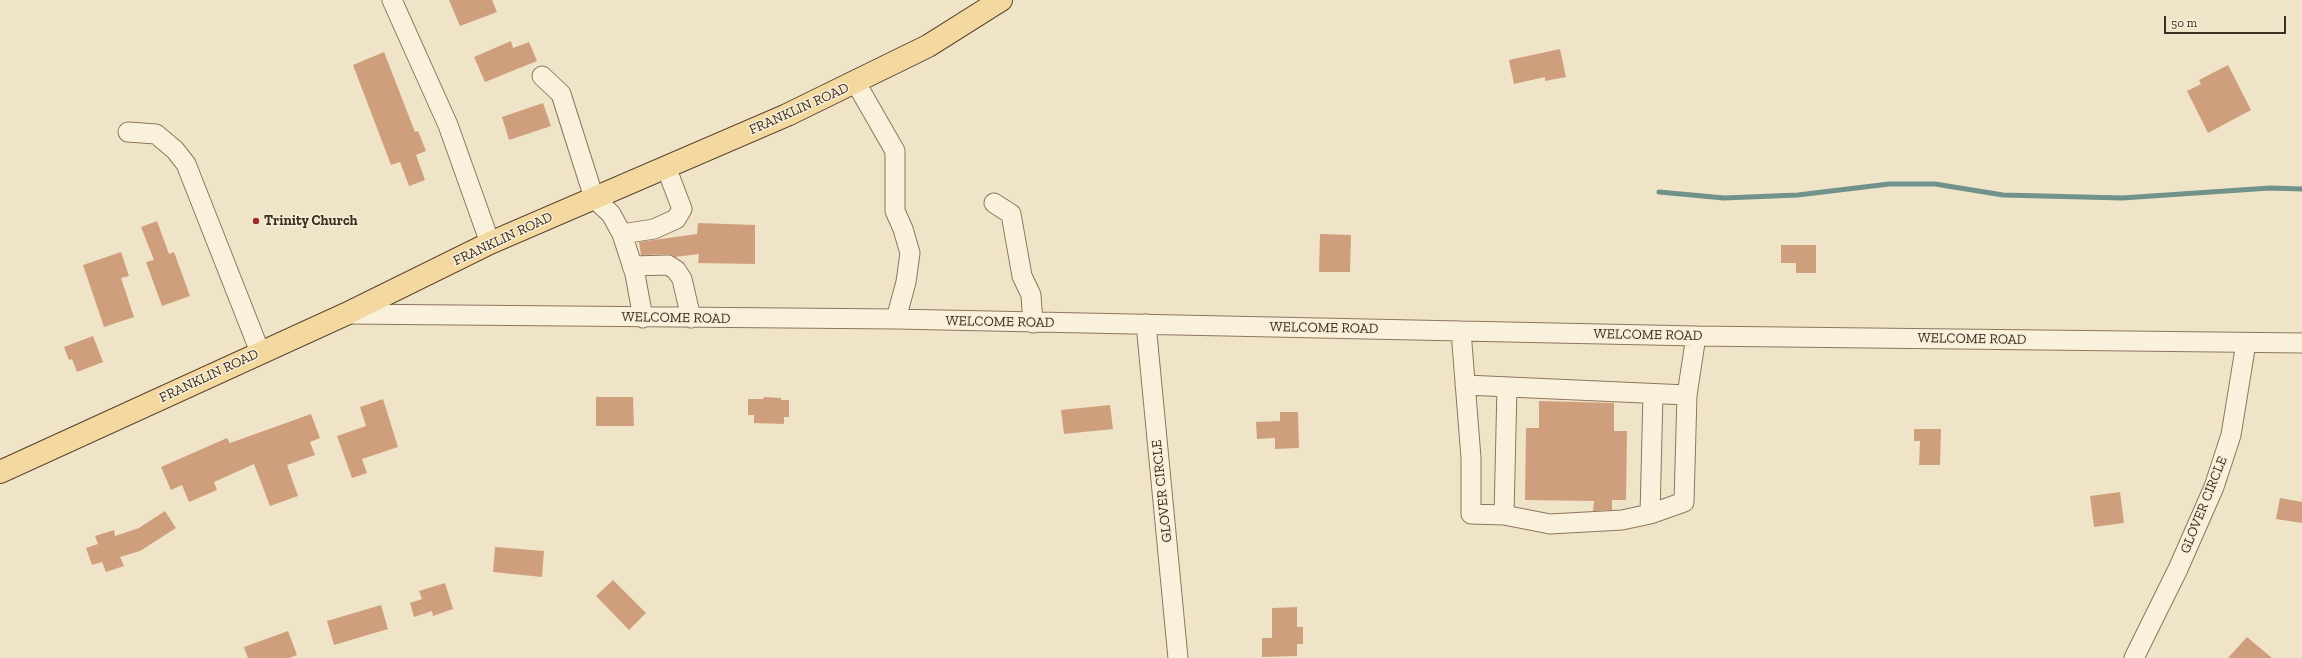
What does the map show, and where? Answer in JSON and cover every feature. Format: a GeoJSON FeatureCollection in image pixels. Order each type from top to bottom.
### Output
{"type":"FeatureCollection","features":[{"type":"Feature","properties":{"kind":"main road","name":"FRANKLIN ROAD"},"geometry":{"type":"LineString","coordinates":[[0,472],[346,314],[490,243],[787,115],[856,83],[928,46],[1001,0]]}},
{"type":"Feature","properties":{"kind":"street"},"geometry":{"type":"LineString","coordinates":[[392,0],[448,125],[490,243]]}},
{"type":"Feature","properties":{"kind":"street"},"geometry":{"type":"LineString","coordinates":[[542,76],[561,94],[594,198],[611,214],[622,234],[632,266],[643,318]]}},
{"type":"Feature","properties":{"kind":"street"},"geometry":{"type":"LineString","coordinates":[[856,83],[895,152],[895,211],[903,229],[910,253],[906,282],[896,320]]}},
{"type":"Feature","properties":{"kind":"street"},"geometry":{"type":"LineString","coordinates":[[128,132],[156,134],[175,150],[186,164],[260,352]]}},
{"type":"Feature","properties":{"kind":"street"},"geometry":{"type":"LineString","coordinates":[[622,234],[654,229],[676,219],[682,209],[666,167]]}},
{"type":"Feature","properties":{"kind":"street"},"geometry":{"type":"LineString","coordinates":[[994,203],[1010,214],[1022,276],[1031,296],[1033,322]]}},
{"type":"Feature","properties":{"kind":"street"},"geometry":{"type":"LineString","coordinates":[[632,266],[668,265],[676,270],[682,279],[691,318]]}},
{"type":"Feature","properties":{"kind":"street","name":"WELCOME ROAD"},"geometry":{"type":"LineString","coordinates":[[346,314],[1033,322],[1696,336],[2302,343]]}},
{"type":"Feature","properties":{"kind":"street","name":"GLOVER CIRCLE"},"geometry":{"type":"LineString","coordinates":[[1146,324],[1178,658]]}},
{"type":"Feature","properties":{"kind":"street"},"geometry":{"type":"LineString","coordinates":[[1461,331],[1471,458],[1471,514],[1504,515],[1550,524],[1622,520],[1650,514],[1684,502],[1687,395],[1696,336]]}},
{"type":"Feature","properties":{"kind":"street","name":"GLOVER CIRCLE"},"geometry":{"type":"LineString","coordinates":[[2134,658],[2178,569],[2214,487],[2231,435],[2246,343]]}},
{"type":"Feature","properties":{"kind":"street"},"geometry":{"type":"LineString","coordinates":[[1465,385],[1687,395]]}},
{"type":"Feature","properties":{"kind":"street"},"geometry":{"type":"LineString","coordinates":[[1504,515],[1507,387]]}},
{"type":"Feature","properties":{"kind":"street"},"geometry":{"type":"LineString","coordinates":[[1650,514],[1652,394]]}},
{"type":"Feature","properties":{"kind":"building"},"geometry":{"type":"Polygon","coordinates":[[[449,0],[492,0],[497,12],[460,26],[449,0]]]}},
{"type":"Feature","properties":{"kind":"building"},"geometry":{"type":"Polygon","coordinates":[[[511,41],[513,48],[529,42],[537,61],[485,82],[474,57],[511,41]]]}},
{"type":"Feature","properties":{"kind":"building"},"geometry":{"type":"Polygon","coordinates":[[[1560,49],[1566,77],[1545,81],[1545,77],[1514,84],[1509,60],[1560,49]]]}},
{"type":"Feature","properties":{"kind":"building"},"geometry":{"type":"Polygon","coordinates":[[[384,52],[415,132],[418,131],[426,151],[416,155],[425,180],[409,186],[400,162],[391,165],[353,65],[384,52]]]}},
{"type":"Feature","properties":{"kind":"building"},"geometry":{"type":"Polygon","coordinates":[[[2228,65],[2251,110],[2208,133],[2187,91],[2201,84],[2199,80],[2228,65]]]}},
{"type":"Feature","properties":{"kind":"building"},"geometry":{"type":"Polygon","coordinates":[[[543,103],[551,126],[509,140],[502,117],[543,103]]]}},
{"type":"Feature","properties":{"kind":"building"},"geometry":{"type":"Polygon","coordinates":[[[157,221],[169,254],[174,252],[190,296],[162,306],[146,262],[154,260],[141,227],[157,221]]]}},
{"type":"Feature","properties":{"kind":"building"},"geometry":{"type":"Polygon","coordinates":[[[698,223],[755,225],[755,264],[698,263],[699,254],[675,257],[668,254],[641,255],[639,242],[697,234],[698,223]]]}},
{"type":"Feature","properties":{"kind":"building"},"geometry":{"type":"Polygon","coordinates":[[[1320,234],[1351,235],[1350,272],[1319,272],[1320,234]]]}},
{"type":"Feature","properties":{"kind":"building"},"geometry":{"type":"Polygon","coordinates":[[[1781,245],[1816,245],[1816,273],[1796,273],[1796,263],[1781,263],[1781,245]]]}},
{"type":"Feature","properties":{"kind":"building"},"geometry":{"type":"Polygon","coordinates":[[[121,252],[129,276],[121,278],[134,317],[104,327],[83,265],[121,252]]]}},
{"type":"Feature","properties":{"kind":"building"},"geometry":{"type":"Polygon","coordinates":[[[93,336],[103,362],[77,372],[72,359],[69,360],[64,347],[93,336]]]}},
{"type":"Feature","properties":{"kind":"building"},"geometry":{"type":"Polygon","coordinates":[[[596,397],[633,397],[634,426],[596,426],[596,397]]]}},
{"type":"Feature","properties":{"kind":"building"},"geometry":{"type":"Polygon","coordinates":[[[764,397],[789,400],[789,417],[784,417],[784,424],[754,423],[754,415],[748,415],[748,399],[763,399],[764,397]]]}},
{"type":"Feature","properties":{"kind":"building"},"geometry":{"type":"Polygon","coordinates":[[[383,399],[398,447],[362,459],[367,473],[352,478],[337,436],[366,426],[360,407],[383,399]]]}},
{"type":"Feature","properties":{"kind":"building"},"geometry":{"type":"Polygon","coordinates":[[[1539,401],[1614,403],[1614,431],[1627,431],[1626,500],[1612,500],[1612,510],[1593,511],[1594,501],[1525,500],[1526,428],[1539,428],[1539,401]]]}},
{"type":"Feature","properties":{"kind":"building"},"geometry":{"type":"Polygon","coordinates":[[[1110,405],[1113,429],[1064,434],[1061,410],[1110,405]]]}},
{"type":"Feature","properties":{"kind":"building"},"geometry":{"type":"Polygon","coordinates":[[[1280,412],[1298,412],[1299,448],[1275,449],[1275,438],[1257,439],[1256,422],[1280,421],[1280,412]]]}},
{"type":"Feature","properties":{"kind":"building"},"geometry":{"type":"Polygon","coordinates":[[[311,414],[320,438],[310,442],[315,455],[287,465],[298,496],[270,506],[254,464],[214,482],[217,490],[189,502],[182,485],[171,490],[161,467],[227,438],[230,443],[311,414]]]}},
{"type":"Feature","properties":{"kind":"building"},"geometry":{"type":"Polygon","coordinates":[[[1914,429],[1941,429],[1940,465],[1919,465],[1920,441],[1914,441],[1914,429]]]}},
{"type":"Feature","properties":{"kind":"building"},"geometry":{"type":"Polygon","coordinates":[[[2120,492],[2124,523],[2094,527],[2090,496],[2120,492]]]}},
{"type":"Feature","properties":{"kind":"building"},"geometry":{"type":"Polygon","coordinates":[[[2280,498],[2302,502],[2302,523],[2276,519],[2280,498]]]}},
{"type":"Feature","properties":{"kind":"building"},"geometry":{"type":"Polygon","coordinates":[[[165,511],[176,528],[140,551],[120,557],[124,566],[106,572],[102,562],[92,565],[86,548],[98,544],[95,536],[114,530],[115,536],[139,528],[165,511]]]}},
{"type":"Feature","properties":{"kind":"building"},"geometry":{"type":"Polygon","coordinates":[[[495,547],[544,551],[542,577],[493,572],[495,547]]]}},
{"type":"Feature","properties":{"kind":"building"},"geometry":{"type":"Polygon","coordinates":[[[613,580],[646,613],[629,630],[596,596],[613,580]]]}},
{"type":"Feature","properties":{"kind":"building"},"geometry":{"type":"Polygon","coordinates":[[[445,583],[453,609],[433,616],[432,611],[414,617],[410,603],[422,599],[419,591],[445,583]]]}},
{"type":"Feature","properties":{"kind":"building"},"geometry":{"type":"Polygon","coordinates":[[[381,605],[388,629],[334,645],[327,621],[381,605]]]}},
{"type":"Feature","properties":{"kind":"building"},"geometry":{"type":"Polygon","coordinates":[[[1297,607],[1297,627],[1303,627],[1303,644],[1297,644],[1297,656],[1262,657],[1262,638],[1272,638],[1272,608],[1297,607]]]}},
{"type":"Feature","properties":{"kind":"building"},"geometry":{"type":"Polygon","coordinates":[[[288,631],[297,655],[289,658],[248,658],[244,647],[288,631]]]}},
{"type":"Feature","properties":{"kind":"building"},"geometry":{"type":"Polygon","coordinates":[[[2247,637],[2272,658],[2228,658],[2247,637]]]}},
{"type":"Feature","properties":{"kind":"waterway"},"geometry":{"type":"LineString","coordinates":[[1659,192],[1724,198],[1798,195],[1889,184],[1935,184],[2003,195],[2122,198],[2270,188],[2302,189]]}},
{"type":"Feature","properties":{"kind":"place","name":"Trinity Church"},"geometry":{"type":"Point","coordinates":[256,221]}}]}
